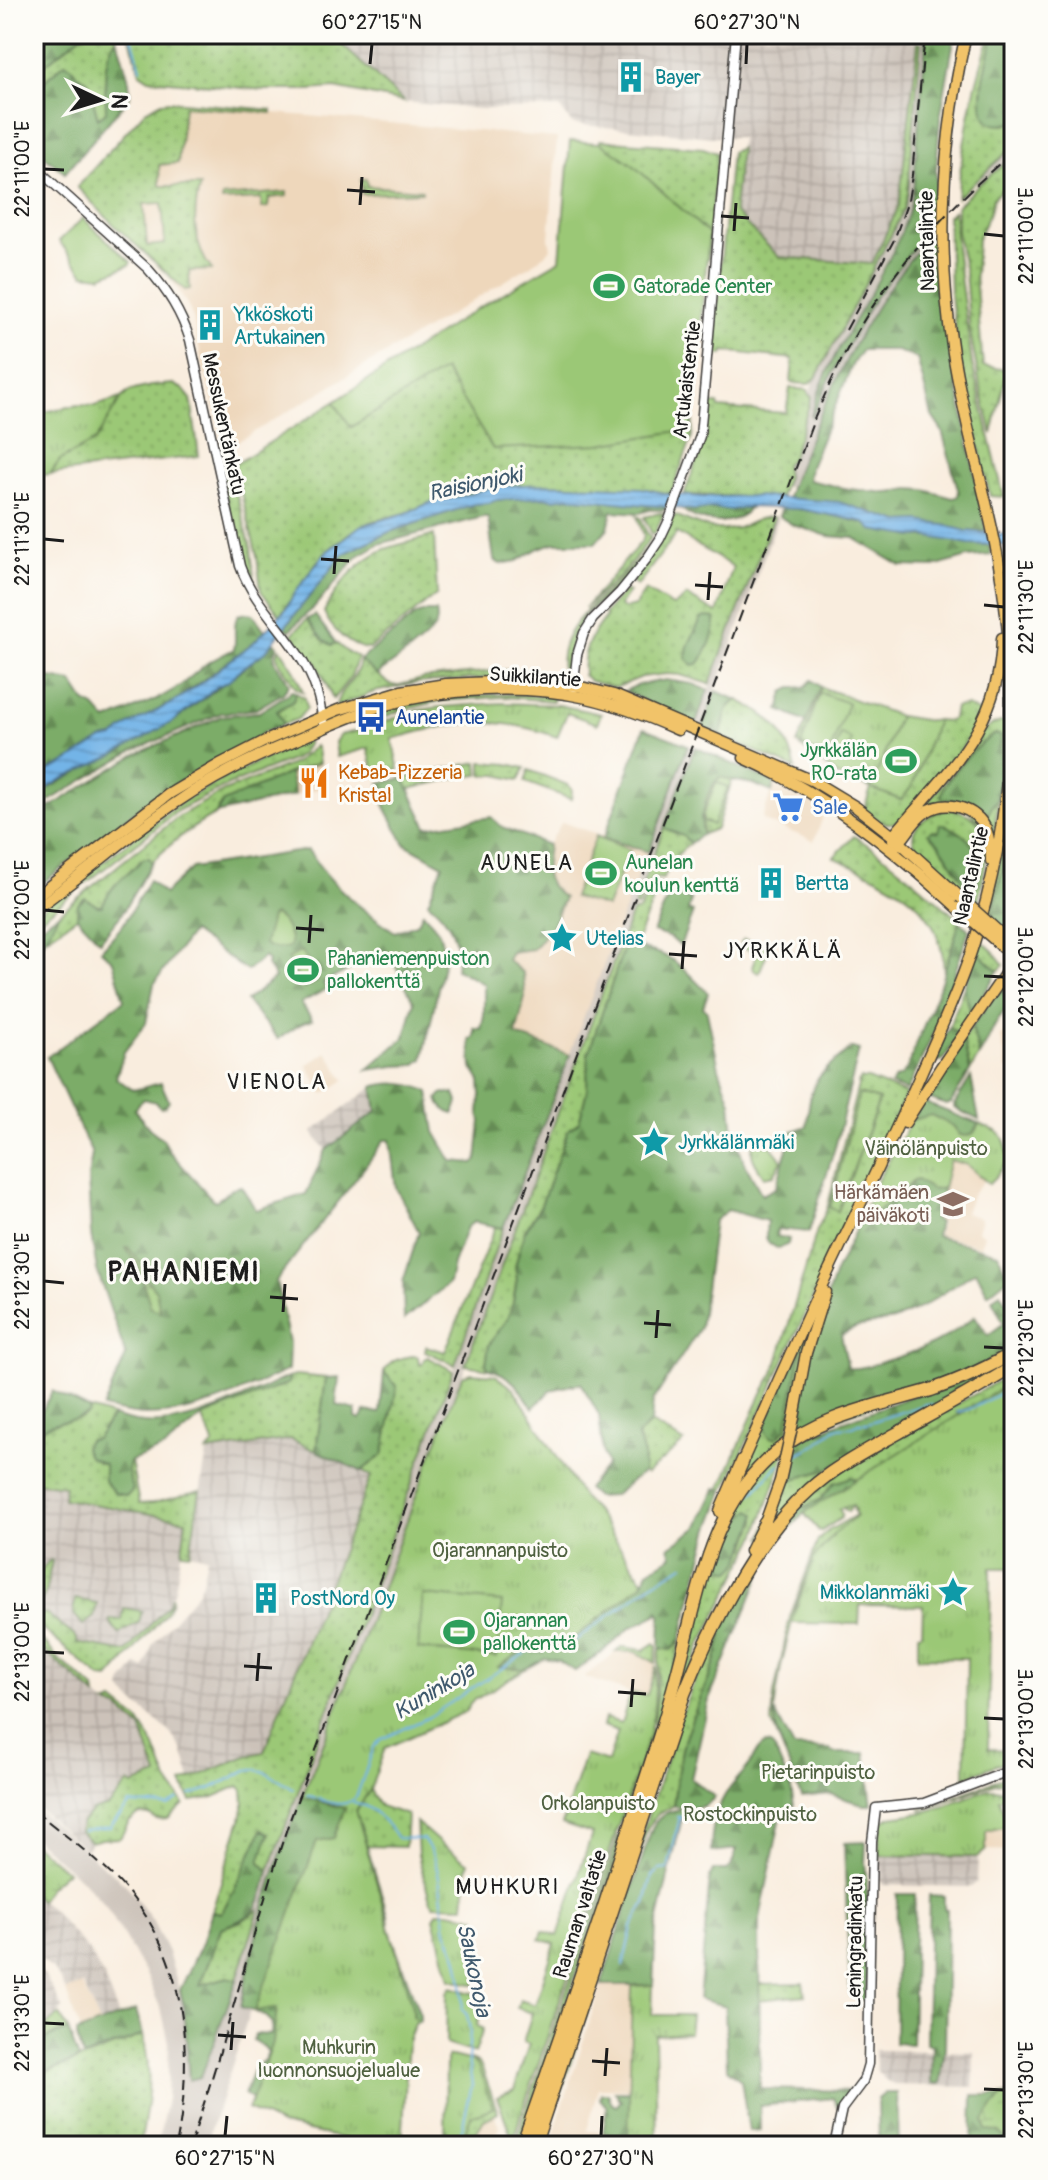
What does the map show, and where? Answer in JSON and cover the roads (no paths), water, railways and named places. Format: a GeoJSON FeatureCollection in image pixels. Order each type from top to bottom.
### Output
{"type":"FeatureCollection","features":[{"type":"Feature","properties":{"kind":"highway","name":"Rauman valtatie"},"geometry":{"type":"LineString","coordinates":[[522,2146],[658,1743],[708,1552],[729,1509],[748,1481],[772,1455],[801,1434],[851,1412],[950,1383],[985,1369],[1014,1352]]}},
{"type":"Feature","properties":{"kind":"highway","name":"Rauman valtatie"},"geometry":{"type":"LineString","coordinates":[[534,2146],[676,1717],[702,1650],[722,1611],[776,1525],[810,1489],[844,1463],[1014,1366]]}},
{"type":"Feature","properties":{"kind":"highway"},"geometry":{"type":"LineString","coordinates":[[708,1552],[743,1460]]}},
{"type":"Feature","properties":{"kind":"highway"},"geometry":{"type":"LineString","coordinates":[[722,1611],[765,1523]]}},
{"type":"Feature","properties":{"kind":"main road","name":"Naantalintie"},"geometry":{"type":"LineString","coordinates":[[743,1460],[953,1000],[972,949],[1002,819],[1009,760],[1011,695],[1003,594],[955,368],[944,283],[945,164],[952,103],[966,37]]}},
{"type":"Feature","properties":{"kind":"main road"},"geometry":{"type":"LineString","coordinates":[[891,850],[966,748],[987,714],[1000,672],[1003,594]]}},
{"type":"Feature","properties":{"kind":"main road"},"geometry":{"type":"LineString","coordinates":[[1010,659],[1014,692]]}},
{"type":"Feature","properties":{"kind":"main road","name":"Suikkilantie"},"geometry":{"type":"LineString","coordinates":[[573,690],[767,768],[842,814],[959,902]]}},
{"type":"Feature","properties":{"kind":"main road","name":"Suikkilantie"},"geometry":{"type":"LineString","coordinates":[[34,898],[169,794],[245,751],[323,722],[428,696],[472,692],[602,691],[636,703],[825,787],[897,839],[998,937],[1014,959]]}},
{"type":"Feature","properties":{"kind":"main road","name":"Suikkilantie"},"geometry":{"type":"LineString","coordinates":[[34,910],[186,795],[323,722]]}},
{"type":"Feature","properties":{"kind":"main road"},"geometry":{"type":"LineString","coordinates":[[897,839],[929,810],[947,806],[964,809],[978,818],[987,831],[991,854],[990,880]]}},
{"type":"Feature","properties":{"kind":"main road","name":"Suikkilantie"},"geometry":{"type":"LineString","coordinates":[[998,937],[1014,946]]}},
{"type":"Feature","properties":{"kind":"main road"},"geometry":{"type":"LineString","coordinates":[[879,1165],[933,1078],[1014,959]]}},
{"type":"Feature","properties":{"kind":"main road","name":"Naantalintie"},"geometry":{"type":"LineString","coordinates":[[765,1523],[780,1481],[813,1328],[850,1229]]}},
{"type":"Feature","properties":{"kind":"street","name":"Artukaistentie"},"geometry":{"type":"LineString","coordinates":[[573,690],[577,655],[587,627],[651,553],[669,520],[697,446],[702,421],[736,34]]}},
{"type":"Feature","properties":{"kind":"street","name":"Messukentänkatu"},"geometry":{"type":"LineString","coordinates":[[34,166],[148,269],[178,309],[190,340],[236,551],[250,588],[298,653],[311,676],[323,722]]}},
{"type":"Feature","properties":{"kind":"street","name":"Leningradinkatu"},"geometry":{"type":"LineString","coordinates":[[834,2146],[842,2109],[866,2076],[869,2052],[872,1842],[876,1808],[924,1803],[1014,1769]]}},
{"type":"Feature","properties":{"kind":"water"},"geometry":{"type":"Polygon","coordinates":[[[549,484],[642,488],[703,497],[756,496],[839,502],[900,522],[919,521],[966,531],[1014,535],[1014,546],[969,544],[872,530],[864,522],[800,509],[748,507],[695,510],[567,497],[474,504],[389,532],[343,554],[265,652],[229,681],[218,686],[174,721],[34,797],[34,777],[63,764],[103,739],[114,737],[129,725],[172,703],[254,642],[285,610],[325,553],[360,526],[406,513],[434,501],[497,486],[549,484]]]}},
{"type":"Feature","properties":{"kind":"waterway"},"geometry":{"type":"LineString","coordinates":[[131,34],[141,69]]}},
{"type":"Feature","properties":{"kind":"waterway","name":"Kuninkoja"},"geometry":{"type":"LineString","coordinates":[[958,1412],[1014,1388]]}},
{"type":"Feature","properties":{"kind":"waterway","name":"Kuninkoja"},"geometry":{"type":"LineString","coordinates":[[791,1457],[815,1445],[836,1428],[851,1427],[932,1405]]}},
{"type":"Feature","properties":{"kind":"waterway","name":"Kuninkoja"},"geometry":{"type":"LineString","coordinates":[[752,1494],[779,1464]]}},
{"type":"Feature","properties":{"kind":"waterway","name":"Kuninkoja"},"geometry":{"type":"LineString","coordinates":[[307,1795],[340,1804],[352,1800],[357,1795],[374,1747],[380,1740],[429,1717],[533,1648],[572,1643],[652,1584],[684,1565]]}},
{"type":"Feature","properties":{"kind":"waterway","name":"Kuninkoja"},"geometry":{"type":"LineString","coordinates":[[190,1795],[254,1769],[266,1772],[293,1789]]}},
{"type":"Feature","properties":{"kind":"waterway","name":"Kuninkoja"},"geometry":{"type":"LineString","coordinates":[[83,1831],[110,1827],[130,1804],[168,1806],[178,1800]]}},
{"type":"Feature","properties":{"kind":"waterway","name":"Saukonoja"},"geometry":{"type":"LineString","coordinates":[[353,1802],[378,1815],[397,1838],[423,1839],[434,1860],[446,1930],[459,1965],[462,2009],[467,2015],[470,2030],[468,2060],[472,2085],[458,2146]]}},
{"type":"Feature","properties":{"kind":"waterway"},"geometry":{"type":"LineString","coordinates":[[677,1817],[703,1815]]}},
{"type":"Feature","properties":{"kind":"waterway"},"geometry":{"type":"LineString","coordinates":[[623,1966],[632,1927],[645,1903],[652,1876],[659,1870],[668,1869],[680,1817]]}},
{"type":"Feature","properties":{"kind":"railway"},"geometry":{"type":"LineString","coordinates":[[846,330],[894,240],[908,201],[925,34]]}},
{"type":"Feature","properties":{"kind":"railway"},"geometry":{"type":"LineString","coordinates":[[190,2146],[288,1825],[815,417],[844,355],[898,271],[941,220],[1014,151]]}},
{"type":"Feature","properties":{"kind":"railway"},"geometry":{"type":"LineString","coordinates":[[34,1810],[117,1880],[147,1918],[163,1948],[181,2012],[184,2046],[185,2079],[176,2146]]}},
{"type":"Feature","properties":{"kind":"place","name":"Bayer"},"geometry":{"type":"Point","coordinates":[631,77]}},
{"type":"Feature","properties":{"kind":"place","name":"Gatorade Center"},"geometry":{"type":"Point","coordinates":[609,286]}},
{"type":"Feature","properties":{"kind":"place","name":"Ykköskoti Artukainen"},"geometry":{"type":"Point","coordinates":[210,325]}},
{"type":"Feature","properties":{"kind":"place","name":"Aunelantie"},"geometry":{"type":"Point","coordinates":[371,717]}},
{"type":"Feature","properties":{"kind":"place","name":"Jyrkkälän RO-rata"},"geometry":{"type":"Point","coordinates":[901,761]}},
{"type":"Feature","properties":{"kind":"place","name":"Kebab-Pizzeria Kristal"},"geometry":{"type":"Point","coordinates":[314,783]}},
{"type":"Feature","properties":{"kind":"place","name":"Sale"},"geometry":{"type":"Point","coordinates":[788,807]}},
{"type":"Feature","properties":{"kind":"place","name":"Aunelan koulun kenttä"},"geometry":{"type":"Point","coordinates":[601,873]}},
{"type":"Feature","properties":{"kind":"place","name":"Bertta"},"geometry":{"type":"Point","coordinates":[771,883]}},
{"type":"Feature","properties":{"kind":"place","name":"Utelias"},"geometry":{"type":"Point","coordinates":[562,938]}},
{"type":"Feature","properties":{"kind":"place","name":"Pahaniemenpuiston pallokenttä"},"geometry":{"type":"Point","coordinates":[303,970]}},
{"type":"Feature","properties":{"kind":"place","name":"Jyrkkälänmäki"},"geometry":{"type":"Point","coordinates":[654,1142]}},
{"type":"Feature","properties":{"kind":"place","name":"Härkämäen päiväkoti"},"geometry":{"type":"Point","coordinates":[953,1204]}},
{"type":"Feature","properties":{"kind":"place","name":"Mikkolanmäki"},"geometry":{"type":"Point","coordinates":[953,1592]}},
{"type":"Feature","properties":{"kind":"place","name":"PostNord Oy"},"geometry":{"type":"Point","coordinates":[266,1598]}},
{"type":"Feature","properties":{"kind":"place","name":"Ojarannan pallokenttä"},"geometry":{"type":"Point","coordinates":[459,1632]}},
{"type":"Feature","properties":{"kind":"district","name":"AUNELA"},"geometry":{"type":"Point","coordinates":[527,863]}},
{"type":"Feature","properties":{"kind":"district","name":"JYRKKÄLÄ"},"geometry":{"type":"Point","coordinates":[783,951]}},
{"type":"Feature","properties":{"kind":"district","name":"VIENOLA"},"geometry":{"type":"Point","coordinates":[277,1082]}},
{"type":"Feature","properties":{"kind":"district","name":"PAHANIEMI"},"geometry":{"type":"Point","coordinates":[184,1272]}},
{"type":"Feature","properties":{"kind":"district","name":"MUHKURI"},"geometry":{"type":"Point","coordinates":[508,1887]}},
{"type":"Feature","properties":{"kind":"water label","name":"Raisionjoki"},"geometry":{"type":"Point","coordinates":[475,484]}},
{"type":"Feature","properties":{"kind":"park label","name":"Väinölänpuisto"},"geometry":{"type":"Point","coordinates":[926,1148]}},
{"type":"Feature","properties":{"kind":"park label","name":"Ojarannanpuisto"},"geometry":{"type":"Point","coordinates":[500,1550]}},
{"type":"Feature","properties":{"kind":"park label","name":"Pietarinpuisto"},"geometry":{"type":"Point","coordinates":[818,1772]}},
{"type":"Feature","properties":{"kind":"park label","name":"Orkolanpuisto"},"geometry":{"type":"Point","coordinates":[598,1803]}},
{"type":"Feature","properties":{"kind":"park label","name":"Rostockinpuisto"},"geometry":{"type":"Point","coordinates":[750,1814]}},
{"type":"Feature","properties":{"kind":"park label","name":"Muhkurin luonnonsuojelualue"},"geometry":{"type":"Point","coordinates":[339,2058]}}]}
